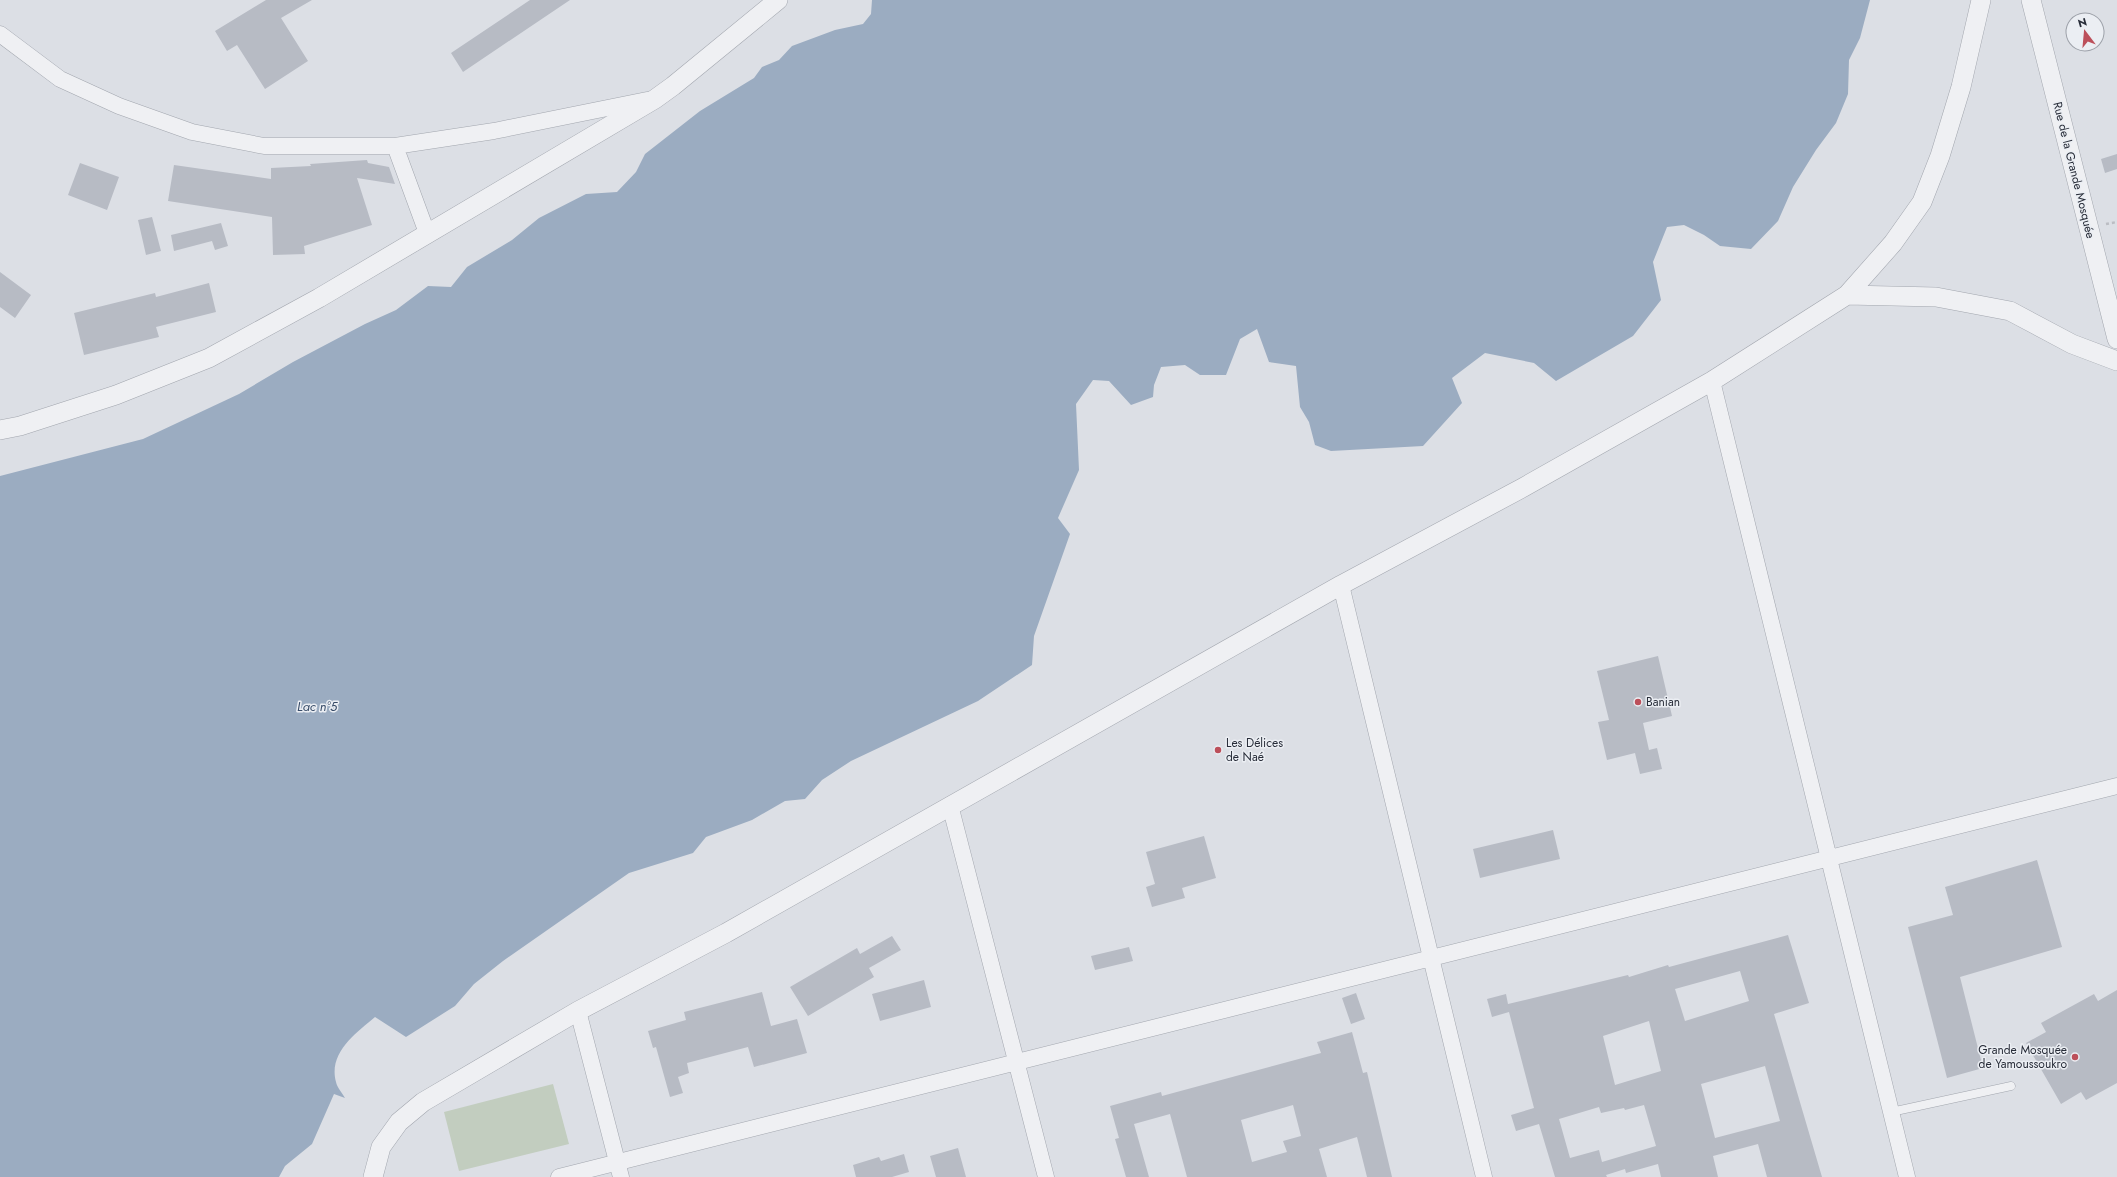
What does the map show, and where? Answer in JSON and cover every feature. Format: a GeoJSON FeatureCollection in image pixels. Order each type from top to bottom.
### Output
{"type":"FeatureCollection","features":[{"type":"Feature","properties":{"kind":"street"},"geometry":{"type":"LineString","coordinates":[[0,430],[20,426],[116,395],[208,358],[319,298],[655,99],[778,0]]}},
{"type":"Feature","properties":{"kind":"street"},"geometry":{"type":"LineString","coordinates":[[373,1177],[381,1147],[399,1122],[423,1102],[578,1011],[726,933],[1341,585],[1524,487],[1712,381],[1847,295],[1893,243],[1922,202],[1940,156],[1961,87],[1981,0]]}},
{"type":"Feature","properties":{"kind":"street","name":"Rue de la Grande Mosquée"},"geometry":{"type":"LineString","coordinates":[[2031,0],[2117,339]]}},
{"type":"Feature","properties":{"kind":"street"},"geometry":{"type":"LineString","coordinates":[[0,34],[60,79],[118,106],[192,132],[264,146],[395,146],[479,134],[655,99]]}},
{"type":"Feature","properties":{"kind":"street"},"geometry":{"type":"LineString","coordinates":[[395,146],[427,233]]}},
{"type":"Feature","properties":{"kind":"street"},"geometry":{"type":"LineString","coordinates":[[1847,295],[1936,297],[2010,311],[2072,344],[2117,361]]}},
{"type":"Feature","properties":{"kind":"street"},"geometry":{"type":"LineString","coordinates":[[1712,381],[1907,1177]]}},
{"type":"Feature","properties":{"kind":"street"},"geometry":{"type":"LineString","coordinates":[[1341,585],[1484,1177]]}},
{"type":"Feature","properties":{"kind":"street"},"geometry":{"type":"LineString","coordinates":[[559,1177],[619,1170],[1017,1062],[2117,786]]}},
{"type":"Feature","properties":{"kind":"street"},"geometry":{"type":"LineString","coordinates":[[950,805],[1046,1177]]}},
{"type":"Feature","properties":{"kind":"street"},"geometry":{"type":"LineString","coordinates":[[578,1011],[619,1170]]}},
{"type":"Feature","properties":{"kind":"lane"},"geometry":{"type":"LineString","coordinates":[[1891,1112],[2011,1086]]}},
{"type":"Feature","properties":{"kind":"green space"},"geometry":{"type":"Polygon","coordinates":[[[553,1084],[569,1144],[459,1171],[444,1112],[553,1084]]]}},
{"type":"Feature","properties":{"kind":"water","name":"Lac n°5"},"geometry":{"type":"Polygon","coordinates":[[[872,0],[1870,0],[1860,38],[1849,60],[1848,94],[1836,123],[1816,150],[1793,187],[1778,221],[1751,249],[1720,246],[1704,235],[1684,225],[1667,227],[1653,262],[1661,300],[1633,336],[1556,381],[1534,363],[1485,353],[1452,378],[1462,403],[1423,446],[1331,451],[1315,445],[1309,422],[1300,407],[1296,366],[1269,362],[1257,329],[1240,339],[1226,375],[1200,375],[1185,365],[1161,367],[1154,385],[1153,397],[1131,405],[1109,381],[1093,380],[1076,404],[1079,470],[1058,518],[1070,534],[1034,636],[1032,665],[978,701],[851,761],[822,780],[805,799],[785,801],[752,820],[706,837],[693,853],[629,873],[503,961],[474,984],[455,1006],[406,1037],[375,1017],[345,1045],[336,1062],[336,1082],[345,1098],[334,1094],[312,1144],[285,1166],[279,1177],[0,1177],[0,476],[143,439],[239,394],[293,362],[365,324],[396,310],[428,286],[451,287],[467,267],[512,240],[539,218],[586,194],[617,192],[636,172],[645,154],[700,111],[754,78],[762,67],[779,60],[792,46],[835,30],[863,24],[871,14],[872,0]]]}},
{"type":"Feature","properties":{"kind":"building"},"geometry":{"type":"Polygon","coordinates":[[[266,0],[312,0],[281,18],[308,61],[265,89],[237,45],[227,51],[215,31],[266,0]]]}},
{"type":"Feature","properties":{"kind":"building"},"geometry":{"type":"Polygon","coordinates":[[[530,0],[570,0],[463,72],[451,53],[530,0]]]}},
{"type":"Feature","properties":{"kind":"building"},"geometry":{"type":"Polygon","coordinates":[[[2117,154],[2117,169],[2105,173],[2101,159],[2117,154]]]}},
{"type":"Feature","properties":{"kind":"building"},"geometry":{"type":"Polygon","coordinates":[[[367,160],[368,163],[389,167],[395,184],[357,178],[372,225],[304,246],[305,254],[273,255],[272,217],[168,201],[174,165],[271,179],[271,168],[311,166],[310,164],[367,160]]]}},
{"type":"Feature","properties":{"kind":"building"},"geometry":{"type":"Polygon","coordinates":[[[80,163],[119,177],[107,210],[68,195],[80,163]]]}},
{"type":"Feature","properties":{"kind":"building"},"geometry":{"type":"Polygon","coordinates":[[[152,217],[161,251],[146,255],[138,220],[152,217]]]}},
{"type":"Feature","properties":{"kind":"building"},"geometry":{"type":"Polygon","coordinates":[[[221,223],[228,246],[215,250],[212,241],[174,251],[171,235],[221,223]]]}},
{"type":"Feature","properties":{"kind":"building"},"geometry":{"type":"Polygon","coordinates":[[[0,272],[31,295],[15,318],[0,307],[0,272]]]}},
{"type":"Feature","properties":{"kind":"building"},"geometry":{"type":"Polygon","coordinates":[[[209,283],[216,312],[156,327],[159,337],[84,355],[74,313],[155,293],[156,297],[209,283]]]}},
{"type":"Feature","properties":{"kind":"building"},"geometry":{"type":"Polygon","coordinates":[[[1658,656],[1672,716],[1643,723],[1649,750],[1657,748],[1662,769],[1640,774],[1635,753],[1607,760],[1598,722],[1609,720],[1597,671],[1658,656]]]}},
{"type":"Feature","properties":{"kind":"building"},"geometry":{"type":"Polygon","coordinates":[[[1553,830],[1560,859],[1480,878],[1473,849],[1553,830]]]}},
{"type":"Feature","properties":{"kind":"building"},"geometry":{"type":"Polygon","coordinates":[[[1204,836],[1216,878],[1182,888],[1185,898],[1152,907],[1146,887],[1155,884],[1146,852],[1204,836]]]}},
{"type":"Feature","properties":{"kind":"building"},"geometry":{"type":"Polygon","coordinates":[[[2037,860],[2062,947],[1960,977],[1983,1068],[1947,1078],[1908,927],[1953,915],[1945,887],[2037,860]]]}},
{"type":"Feature","properties":{"kind":"building"},"geometry":{"type":"Polygon","coordinates":[[[1788,935],[1809,1003],[1774,1014],[1822,1177],[1767,1177],[1758,1144],[1713,1156],[1718,1177],[1661,1177],[1658,1164],[1626,1173],[1625,1169],[1606,1175],[1607,1177],[1555,1177],[1539,1124],[1516,1131],[1511,1115],[1534,1108],[1509,1012],[1492,1017],[1487,999],[1506,994],[1508,1004],[1628,975],[1629,977],[1668,965],[1669,967],[1788,935]],[[1740,971],[1675,989],[1685,1021],[1749,1001],[1740,971]],[[1649,1021],[1603,1036],[1615,1085],[1661,1071],[1649,1021]],[[1765,1066],[1701,1084],[1715,1138],[1780,1121],[1765,1066]],[[1644,1105],[1625,1110],[1624,1108],[1601,1113],[1599,1107],[1559,1119],[1570,1158],[1599,1150],[1602,1162],[1656,1146],[1644,1105]]]}},
{"type":"Feature","properties":{"kind":"building"},"geometry":{"type":"Polygon","coordinates":[[[892,936],[901,950],[869,968],[874,977],[808,1016],[790,987],[857,948],[860,954],[892,936]]]}},
{"type":"Feature","properties":{"kind":"building"},"geometry":{"type":"Polygon","coordinates":[[[1129,947],[1133,961],[1095,970],[1091,956],[1129,947]]]}},
{"type":"Feature","properties":{"kind":"building"},"geometry":{"type":"Polygon","coordinates":[[[924,980],[931,1007],[880,1021],[872,994],[924,980]]]}},
{"type":"Feature","properties":{"kind":"building","name":"Grande Mosquée de Yamoussoukro"},"geometry":{"type":"Polygon","coordinates":[[[2117,990],[2117,1083],[2086,1100],[2081,1092],[2061,1104],[2026,1043],[2046,1032],[2041,1023],[2094,994],[2098,1001],[2117,990]]]}},
{"type":"Feature","properties":{"kind":"building"},"geometry":{"type":"Polygon","coordinates":[[[762,992],[771,1026],[797,1019],[807,1053],[754,1067],[748,1047],[687,1063],[689,1073],[678,1077],[683,1093],[670,1097],[656,1047],[653,1048],[648,1031],[686,1020],[684,1012],[762,992]]]}},
{"type":"Feature","properties":{"kind":"building"},"geometry":{"type":"Polygon","coordinates":[[[1356,993],[1365,1019],[1351,1024],[1342,998],[1356,993]]]}},
{"type":"Feature","properties":{"kind":"building"},"geometry":{"type":"Polygon","coordinates":[[[1352,1032],[1363,1073],[1367,1072],[1392,1177],[1367,1177],[1357,1137],[1319,1149],[1327,1177],[1187,1177],[1170,1114],[1134,1124],[1149,1177],[1126,1177],[1115,1139],[1119,1138],[1110,1106],[1161,1092],[1162,1096],[1321,1053],[1317,1042],[1352,1032]],[[1293,1105],[1241,1120],[1252,1162],[1287,1152],[1283,1141],[1301,1136],[1293,1105]]]}},
{"type":"Feature","properties":{"kind":"building"},"geometry":{"type":"Polygon","coordinates":[[[958,1148],[966,1177],[936,1177],[930,1156],[958,1148]]]}},
{"type":"Feature","properties":{"kind":"building"},"geometry":{"type":"Polygon","coordinates":[[[904,1154],[909,1172],[892,1177],[856,1177],[853,1165],[879,1157],[881,1161],[904,1154]]]}},
{"type":"Feature","properties":{"kind":"place","name":"Banian"},"geometry":{"type":"Point","coordinates":[1638,702]}},
{"type":"Feature","properties":{"kind":"place","name":"Les Délices de Naé"},"geometry":{"type":"Point","coordinates":[1218,750]}},
{"type":"Feature","properties":{"kind":"place","name":"Grande Mosquée de Yamoussoukro"},"geometry":{"type":"Point","coordinates":[2075,1057]}}]}
